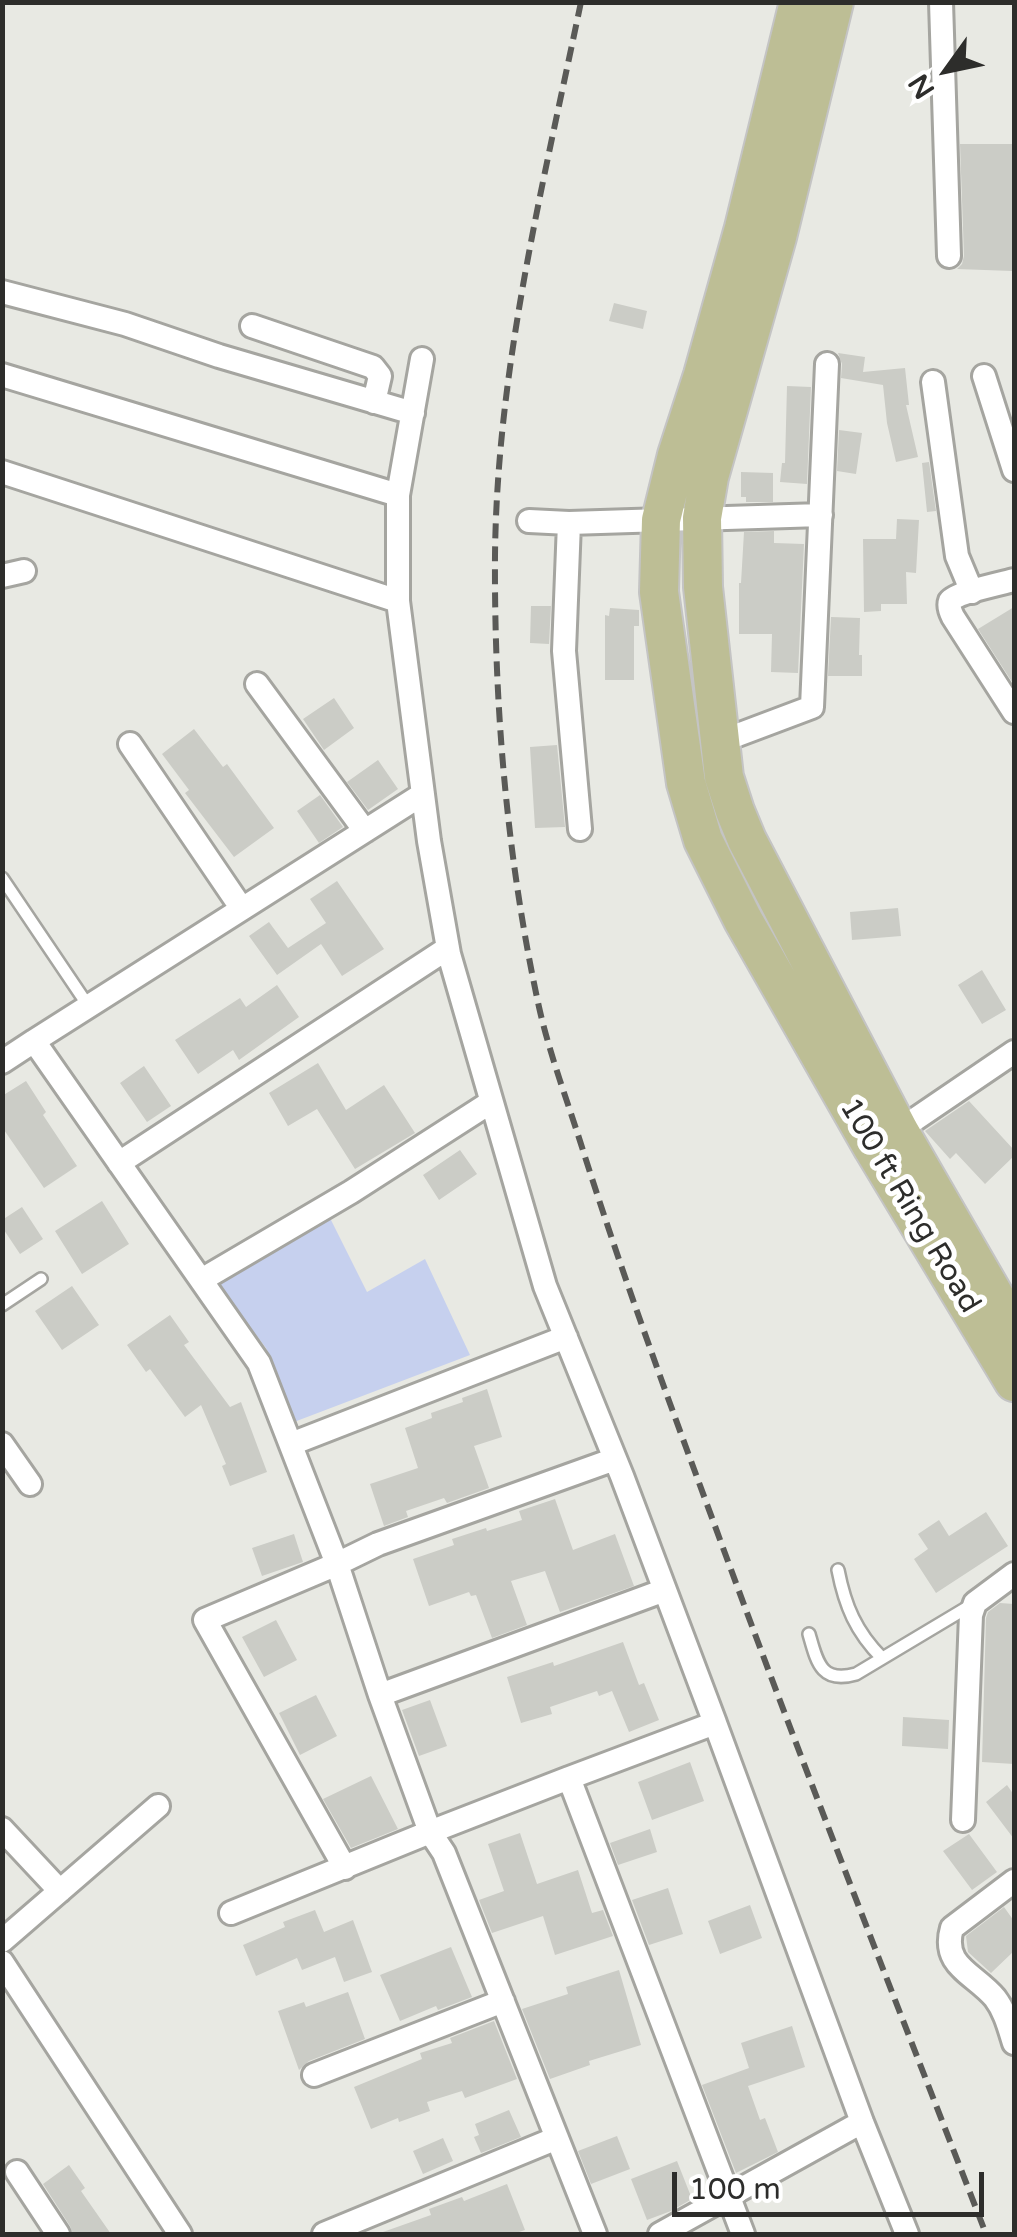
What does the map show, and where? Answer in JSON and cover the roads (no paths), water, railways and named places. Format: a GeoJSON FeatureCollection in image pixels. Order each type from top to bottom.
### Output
{"type":"FeatureCollection","features":[{"type":"Feature","properties":{"kind":"main road","name":"100 ft Ring Road"},"geometry":{"type":"LineString","coordinates":[[800,2],[749,210],[661,520],[659,592],[686,783],[703,840],[743,920],[834,1082],[886,1139],[1014,1382]]}},
{"type":"Feature","properties":{"kind":"main road"},"geometry":{"type":"LineString","coordinates":[[834,2],[777,237],[709,477],[702,518],[702,587],[724,777],[747,840],[873,1081],[886,1139],[1010,1313]]}},
{"type":"Feature","properties":{"kind":"street"},"geometry":{"type":"LineString","coordinates":[[941,2],[949,256]]}},
{"type":"Feature","properties":{"kind":"street"},"geometry":{"type":"LineString","coordinates":[[2,292],[126,324],[219,356],[413,413]]}},
{"type":"Feature","properties":{"kind":"street"},"geometry":{"type":"LineString","coordinates":[[252,326],[372,368],[380,376],[374,402]]}},
{"type":"Feature","properties":{"kind":"street"},"geometry":{"type":"LineString","coordinates":[[422,359],[398,495],[398,601],[448,948],[545,1286],[666,1590],[907,2234]]}},
{"type":"Feature","properties":{"kind":"street"},"geometry":{"type":"LineString","coordinates":[[720,742],[812,708],[828,364]]}},
{"type":"Feature","properties":{"kind":"street"},"geometry":{"type":"LineString","coordinates":[[2,374],[398,495]]}},
{"type":"Feature","properties":{"kind":"street"},"geometry":{"type":"LineString","coordinates":[[984,376],[1014,470]]}},
{"type":"Feature","properties":{"kind":"street"},"geometry":{"type":"LineString","coordinates":[[933,382],[957,556],[972,592]]}},
{"type":"Feature","properties":{"kind":"street"},"geometry":{"type":"LineString","coordinates":[[2,472],[398,601]]}},
{"type":"Feature","properties":{"kind":"street"},"geometry":{"type":"LineString","coordinates":[[529,521],[821,515]]}},
{"type":"Feature","properties":{"kind":"street"},"geometry":{"type":"LineString","coordinates":[[569,523],[564,651],[580,829]]}},
{"type":"Feature","properties":{"kind":"street"},"geometry":{"type":"LineString","coordinates":[[1014,580],[972,592],[950,601],[949,606],[1014,712]]}},
{"type":"Feature","properties":{"kind":"street"},"geometry":{"type":"LineString","coordinates":[[257,684],[365,831]]}},
{"type":"Feature","properties":{"kind":"street"},"geometry":{"type":"LineString","coordinates":[[130,744],[242,909]]}},
{"type":"Feature","properties":{"kind":"street"},"geometry":{"type":"LineString","coordinates":[[2,1062],[423,794]]}},
{"type":"Feature","properties":{"kind":"street"},"geometry":{"type":"LineString","coordinates":[[120,1163],[448,948]]}},
{"type":"Feature","properties":{"kind":"street"},"geometry":{"type":"LineString","coordinates":[[34,1041],[259,1363],[337,1564],[430,1832],[444,1852],[595,2234]]}},
{"type":"Feature","properties":{"kind":"street"},"geometry":{"type":"LineString","coordinates":[[886,1139],[1014,1052]]}},
{"type":"Feature","properties":{"kind":"street"},"geometry":{"type":"LineString","coordinates":[[203,1279],[351,1192],[490,1102]]}},
{"type":"Feature","properties":{"kind":"street"},"geometry":{"type":"LineString","coordinates":[[291,1444],[566,1338]]}},
{"type":"Feature","properties":{"kind":"street"},"geometry":{"type":"LineString","coordinates":[[2,1444],[30,1484]]}},
{"type":"Feature","properties":{"kind":"street"},"geometry":{"type":"LineString","coordinates":[[346,1868],[204,1620],[378,1544],[615,1460]]}},
{"type":"Feature","properties":{"kind":"street"},"geometry":{"type":"LineString","coordinates":[[964,1820],[971,1615],[975,1603],[1014,1574]]}},
{"type":"Feature","properties":{"kind":"street"},"geometry":{"type":"LineString","coordinates":[[380,1695],[666,1590]]}},
{"type":"Feature","properties":{"kind":"street"},"geometry":{"type":"LineString","coordinates":[[231,1914],[430,1832],[715,1723]]}},
{"type":"Feature","properties":{"kind":"street"},"geometry":{"type":"LineString","coordinates":[[569,1778],[742,2234]]}},
{"type":"Feature","properties":{"kind":"street"},"geometry":{"type":"LineString","coordinates":[[2,1941],[158,1806]]}},
{"type":"Feature","properties":{"kind":"street"},"geometry":{"type":"LineString","coordinates":[[2,1830],[60,1892]]}},
{"type":"Feature","properties":{"kind":"street"},"geometry":{"type":"LineString","coordinates":[[1014,1881],[952,1928],[949,1939],[954,1961],[997,2000],[1014,2043]]}},
{"type":"Feature","properties":{"kind":"street"},"geometry":{"type":"LineString","coordinates":[[2,1962],[180,2234]]}},
{"type":"Feature","properties":{"kind":"street"},"geometry":{"type":"LineString","coordinates":[[314,2075],[503,2001]]}},
{"type":"Feature","properties":{"kind":"street"},"geometry":{"type":"LineString","coordinates":[[660,2234],[862,2122]]}},
{"type":"Feature","properties":{"kind":"street"},"geometry":{"type":"LineString","coordinates":[[324,2234],[556,2138]]}},
{"type":"Feature","properties":{"kind":"street"},"geometry":{"type":"LineString","coordinates":[[17,2172],[58,2234]]}},
{"type":"Feature","properties":{"kind":"lane"},"geometry":{"type":"LineString","coordinates":[[2,878],[89,1007]]}},
{"type":"Feature","properties":{"kind":"lane"},"geometry":{"type":"LineString","coordinates":[[2,1305],[41,1279]]}},
{"type":"Feature","properties":{"kind":"lane"},"geometry":{"type":"LineString","coordinates":[[838,1570],[854,1623],[882,1658]]}},
{"type":"Feature","properties":{"kind":"lane"},"geometry":{"type":"LineString","coordinates":[[809,1634],[818,1661],[828,1674],[842,1678],[856,1674],[975,1603]]}},
{"type":"Feature","properties":{"kind":"railway"},"geometry":{"type":"LineString","coordinates":[[581,2],[524,277],[498,485],[495,612],[500,726],[518,896],[528,952],[553,1058],[645,1335],[781,1704],[986,2234]]}}]}
